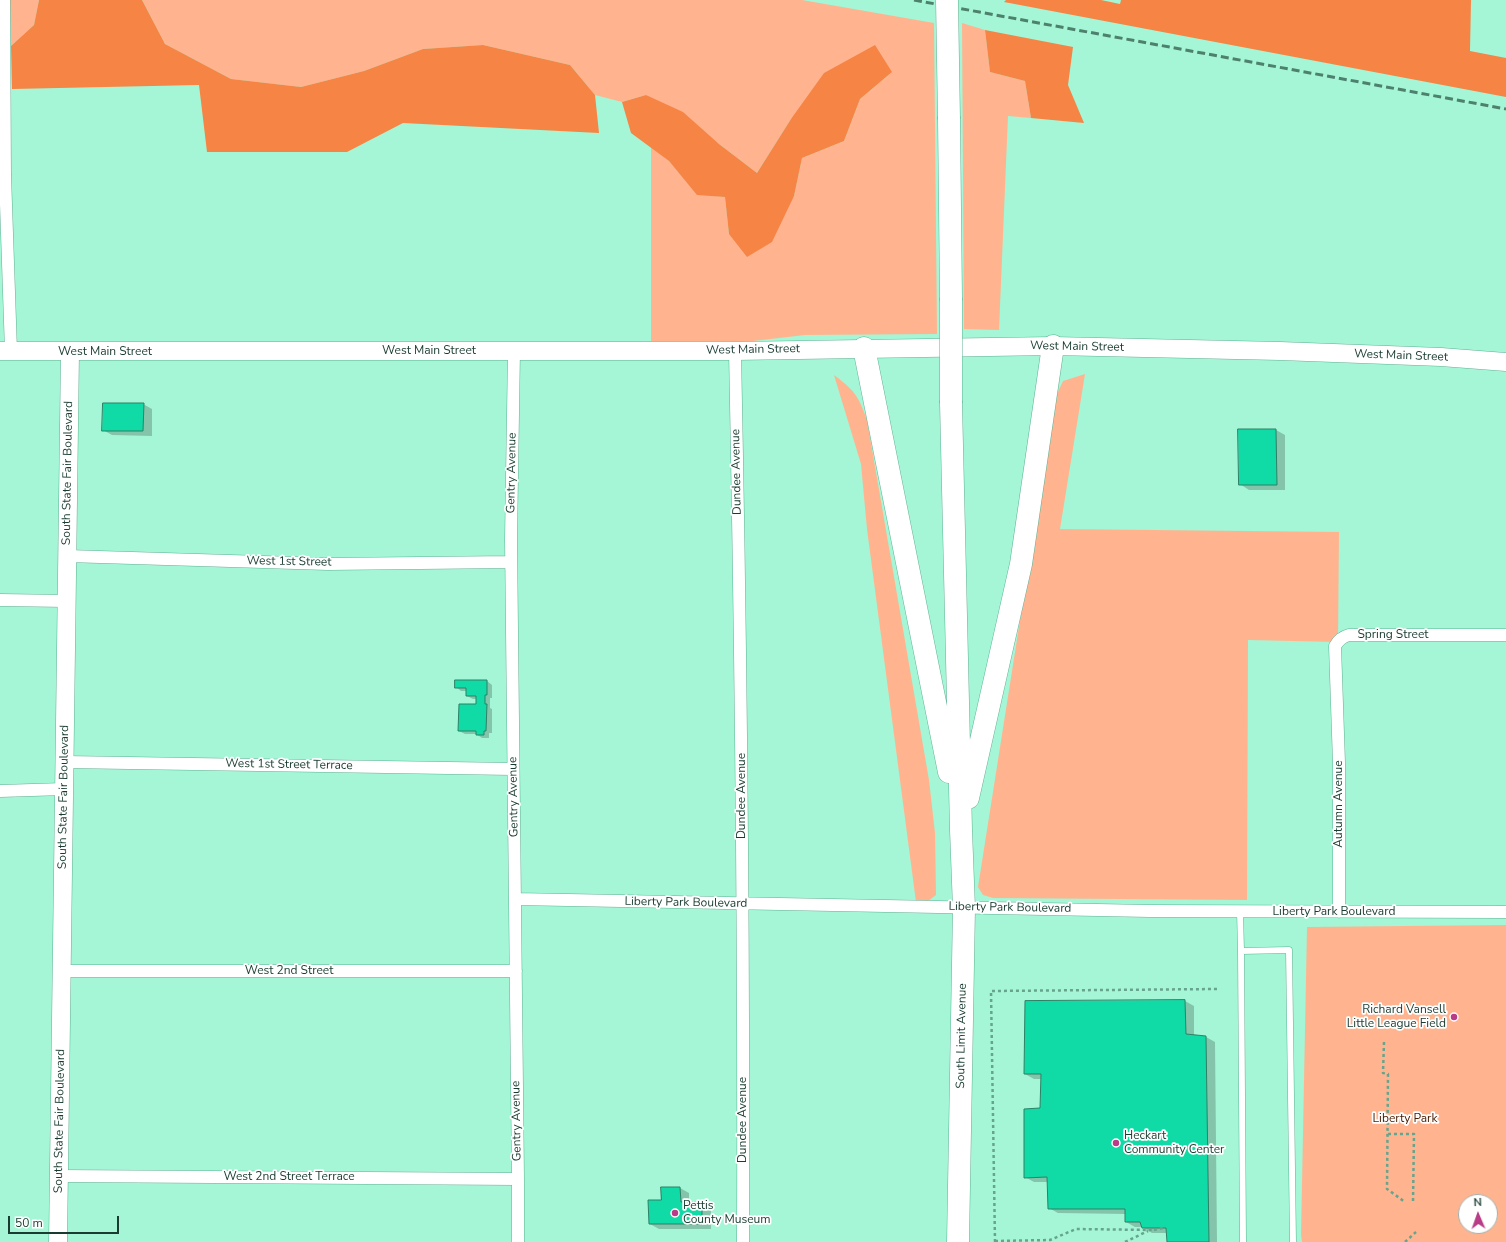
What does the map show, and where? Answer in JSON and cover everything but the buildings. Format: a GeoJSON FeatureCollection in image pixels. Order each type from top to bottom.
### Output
{"type":"FeatureCollection","features":[{"type":"Feature","properties":{"kind":"highway"},"geometry":{"type":"LineString","coordinates":[[947,0],[951,403],[961,830]]}},
{"type":"Feature","properties":{"kind":"highway"},"geometry":{"type":"LineString","coordinates":[[961,830],[1021,564],[1053,346]]}},
{"type":"Feature","properties":{"kind":"highway"},"geometry":{"type":"LineString","coordinates":[[864,348],[961,830]]}},
{"type":"Feature","properties":{"kind":"highway","name":"South Limit Avenue"},"geometry":{"type":"LineString","coordinates":[[958,1242],[964,908],[961,830]]}},
{"type":"Feature","properties":{"kind":"main road","name":"West Main Street"},"geometry":{"type":"LineString","coordinates":[[5,351],[735,351],[1053,346],[1310,352],[1441,357],[1506,362]]}},
{"type":"Feature","properties":{"kind":"main road","name":"South State Fair Boulevard"},"geometry":{"type":"LineString","coordinates":[[58,1242],[70,352]]}},
{"type":"Feature","properties":{"kind":"street"},"geometry":{"type":"LineString","coordinates":[[4,0],[3,175],[5,351]]}},
{"type":"Feature","properties":{"kind":"street","name":"Gentry Avenue"},"geometry":{"type":"LineString","coordinates":[[514,351],[511,562],[518,1242]]}},
{"type":"Feature","properties":{"kind":"street","name":"Dundee Avenue"},"geometry":{"type":"LineString","coordinates":[[735,351],[740,568],[742,1242]]}},
{"type":"Feature","properties":{"kind":"street","name":"West 1st Street"},"geometry":{"type":"LineString","coordinates":[[67,556],[328,564],[511,562]]}},
{"type":"Feature","properties":{"kind":"street"},"geometry":{"type":"LineString","coordinates":[[0,600],[67,601]]}},
{"type":"Feature","properties":{"kind":"street","name":"Spring Street"},"geometry":{"type":"LineString","coordinates":[[1336,697],[1335,646],[1338,641],[1349,635],[1506,634]]}},
{"type":"Feature","properties":{"kind":"street","name":"Autumn Avenue"},"geometry":{"type":"LineString","coordinates":[[1336,697],[1339,763],[1339,912]]}},
{"type":"Feature","properties":{"kind":"street","name":"West 1st Street Terrace"},"geometry":{"type":"LineString","coordinates":[[65,762],[513,768]]}},
{"type":"Feature","properties":{"kind":"street"},"geometry":{"type":"LineString","coordinates":[[0,791],[64,789]]}},
{"type":"Feature","properties":{"kind":"street","name":"Liberty Park Boulevard"},"geometry":{"type":"LineString","coordinates":[[515,899],[964,908],[1339,912],[1506,912]]}},
{"type":"Feature","properties":{"kind":"street","name":"West 2nd Street"},"geometry":{"type":"LineString","coordinates":[[62,971],[516,971]]}},
{"type":"Feature","properties":{"kind":"street","name":"West 2nd Street Terrace"},"geometry":{"type":"LineString","coordinates":[[59,1176],[518,1179]]}},
{"type":"Feature","properties":{"kind":"lane"},"geometry":{"type":"LineString","coordinates":[[1240,911],[1243,1242]]}},
{"type":"Feature","properties":{"kind":"lane"},"geometry":{"type":"LineString","coordinates":[[1241,951],[1289,950],[1292,1242]]}},
{"type":"Feature","properties":{"kind":"path"},"geometry":{"type":"LineString","coordinates":[[1154,1230],[1076,1229],[1050,1240],[995,1241],[992,991],[1217,989]]}},
{"type":"Feature","properties":{"kind":"path"},"geometry":{"type":"LineString","coordinates":[[1384,1042],[1384,1073],[1388,1074],[1387,1189],[1405,1202]]}},
{"type":"Feature","properties":{"kind":"path"},"geometry":{"type":"LineString","coordinates":[[1388,1134],[1414,1134],[1413,1202]]}},
{"type":"Feature","properties":{"kind":"path"},"geometry":{"type":"LineString","coordinates":[[1125,1242],[1146,1231],[1163,1228]]}},
{"type":"Feature","properties":{"kind":"path"},"geometry":{"type":"LineString","coordinates":[[1405,1242],[1416,1232]]}},
{"type":"Feature","properties":{"kind":"green space"},"geometry":{"type":"Polygon","coordinates":[[[10,0],[39,0],[34,25],[11,46],[10,0]]]}},
{"type":"Feature","properties":{"kind":"green space"},"geometry":{"type":"Polygon","coordinates":[[[142,0],[802,0],[934,23],[937,334],[805,335],[753,341],[651,341],[651,147],[669,161],[697,194],[725,197],[729,234],[794,196],[802,158],[844,141],[860,99],[892,72],[791,119],[757,173],[719,144],[646,95],[622,102],[595,95],[570,65],[483,45],[423,49],[364,71],[301,87],[231,79],[165,44],[142,0]]]}},
{"type":"Feature","properties":{"kind":"green space"},"geometry":{"type":"Polygon","coordinates":[[[962,23],[985,30],[990,72],[1025,81],[1031,118],[1008,116],[999,330],[964,329],[962,23]]]}},
{"type":"Feature","properties":{"kind":"green space"},"geometry":{"type":"Polygon","coordinates":[[[1085,374],[1060,529],[1339,532],[1338,642],[1248,640],[1247,900],[993,898],[983,895],[978,887],[1055,398],[1063,381],[1085,374]]]}},
{"type":"Feature","properties":{"kind":"green space"},"geometry":{"type":"Polygon","coordinates":[[[834,375],[847,385],[855,394],[867,420],[929,780],[935,833],[936,895],[928,901],[916,902],[867,529],[861,464],[834,375]]]}},
{"type":"Feature","properties":{"kind":"green space","name":"Liberty Park"},"geometry":{"type":"Polygon","coordinates":[[[1506,925],[1506,1242],[1302,1242],[1307,927],[1506,925]]]}},
{"type":"Feature","properties":{"kind":"shaded area"},"geometry":{"type":"Polygon","coordinates":[[[39,0],[142,0],[165,44],[231,79],[301,87],[364,71],[423,49],[483,45],[570,65],[595,95],[599,133],[403,123],[347,152],[207,152],[199,85],[12,89],[11,46],[34,25],[39,0]]]}},
{"type":"Feature","properties":{"kind":"shaded area"},"geometry":{"type":"Polygon","coordinates":[[[1006,0],[1101,0],[1120,4],[1121,0],[1471,0],[1470,51],[1506,58],[1506,97],[1004,2],[1006,0]]]}},
{"type":"Feature","properties":{"kind":"shaded area"},"geometry":{"type":"Polygon","coordinates":[[[985,30],[1073,47],[1068,85],[1084,123],[1031,118],[1025,81],[990,72],[985,30]]]}},
{"type":"Feature","properties":{"kind":"shaded area"},"geometry":{"type":"Polygon","coordinates":[[[875,45],[892,72],[860,99],[844,141],[802,158],[794,196],[772,242],[747,257],[729,234],[725,197],[697,195],[669,161],[631,133],[622,102],[646,95],[683,112],[719,144],[757,173],[791,119],[824,73],[875,45]]]}},
{"type":"Feature","properties":{"kind":"railway"},"geometry":{"type":"LineString","coordinates":[[914,0],[1506,109]]}},
{"type":"Feature","properties":{"kind":"place","name":"Richard Vansell Little League Field"},"geometry":{"type":"Point","coordinates":[1454,1017]}},
{"type":"Feature","properties":{"kind":"place","name":"Heckart Community Center"},"geometry":{"type":"Point","coordinates":[1116,1143]}},
{"type":"Feature","properties":{"kind":"place","name":"Pettis County Museum"},"geometry":{"type":"Point","coordinates":[675,1213]}}]}
